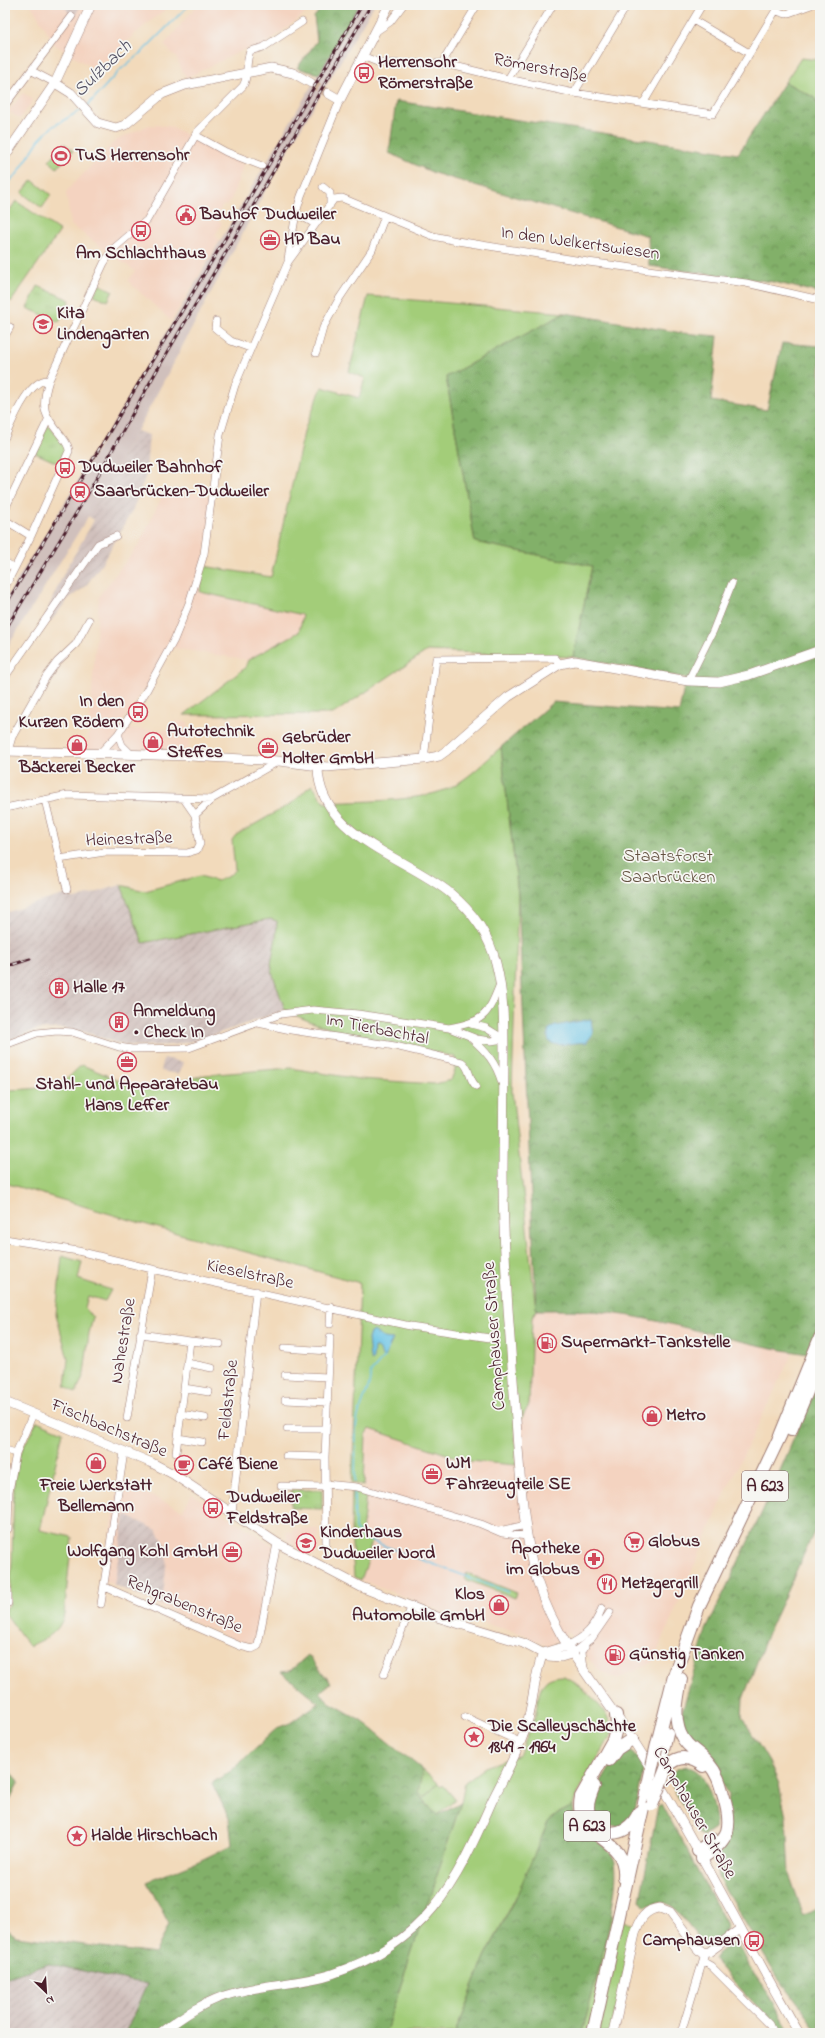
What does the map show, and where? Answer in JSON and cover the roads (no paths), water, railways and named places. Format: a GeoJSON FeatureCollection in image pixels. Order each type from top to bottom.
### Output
{"type":"FeatureCollection","features":[{"type":"Feature","properties":{"kind":"highway","name":"A 623"},"geometry":{"type":"LineString","coordinates":[[601,2033],[650,1804],[657,1744],[674,1676],[699,1606],[777,1442],[820,1338]]}},
{"type":"Feature","properties":{"kind":"highway","name":"A 623"},"geometry":{"type":"LineString","coordinates":[[665,1761],[681,1679],[706,1609],[784,1446],[820,1361]]}},
{"type":"Feature","properties":{"kind":"highway"},"geometry":{"type":"LineString","coordinates":[[681,1679],[676,1715],[678,1727],[687,1745],[714,1769],[729,1811],[729,1825],[726,1836],[714,1851],[700,1855]]}},
{"type":"Feature","properties":{"kind":"highway"},"geometry":{"type":"LineString","coordinates":[[616,1715],[617,1725],[613,1740],[630,1736]]}},
{"type":"Feature","properties":{"kind":"highway"},"geometry":{"type":"LineString","coordinates":[[630,1736],[613,1754],[596,1783],[589,1801],[589,1814],[595,1824],[605,1831],[610,1833],[620,1832],[634,1822],[650,1804],[665,1761],[681,1758],[693,1759],[704,1766],[715,1789],[723,1812],[723,1827],[700,1855]]}},
{"type":"Feature","properties":{"kind":"highway","name":"A 623"},"geometry":{"type":"LineString","coordinates":[[613,1740],[581,1797],[579,1805],[585,1824],[594,1833],[612,1845],[620,1855],[624,1873],[621,1906]]}},
{"type":"Feature","properties":{"kind":"highway","name":"A 623"},"geometry":{"type":"LineString","coordinates":[[593,2033],[621,1906],[650,1804]]}},
{"type":"Feature","properties":{"kind":"street"},"geometry":{"type":"LineString","coordinates":[[5,156],[55,84],[91,5]]}},
{"type":"Feature","properties":{"kind":"street"},"geometry":{"type":"LineString","coordinates":[[288,262],[296,213],[303,190],[340,100],[389,5]]}},
{"type":"Feature","properties":{"kind":"street"},"geometry":{"type":"LineString","coordinates":[[375,33],[390,22],[403,5]]}},
{"type":"Feature","properties":{"kind":"street"},"geometry":{"type":"LineString","coordinates":[[442,63],[478,5]]}},
{"type":"Feature","properties":{"kind":"street"},"geometry":{"type":"LineString","coordinates":[[508,79],[552,5]]}},
{"type":"Feature","properties":{"kind":"street"},"geometry":{"type":"LineString","coordinates":[[574,93],[627,5]]}},
{"type":"Feature","properties":{"kind":"street"},"geometry":{"type":"LineString","coordinates":[[644,102],[702,5]]}},
{"type":"Feature","properties":{"kind":"street"},"geometry":{"type":"LineString","coordinates":[[693,20],[749,53],[778,8],[786,14],[811,5]]}},
{"type":"Feature","properties":{"kind":"street"},"geometry":{"type":"LineString","coordinates":[[5,104],[32,71],[72,16]]}},
{"type":"Feature","properties":{"kind":"street"},"geometry":{"type":"LineString","coordinates":[[5,587],[31,536],[69,451],[67,443],[44,413],[43,404],[49,380],[104,263],[113,249],[147,220],[195,136],[240,90],[246,80],[246,62],[250,52],[264,47],[302,22]]}},
{"type":"Feature","properties":{"kind":"street","name":"Römerstraße"},"geometry":{"type":"LineString","coordinates":[[362,56],[380,62],[442,63],[574,93],[644,102],[713,114],[749,53]]}},
{"type":"Feature","properties":{"kind":"street"},"geometry":{"type":"LineString","coordinates":[[32,71],[69,91],[98,123],[116,128],[125,125],[162,94],[173,89],[246,72],[261,69],[277,69],[293,73],[311,83]]}},
{"type":"Feature","properties":{"kind":"street"},"geometry":{"type":"LineString","coordinates":[[328,93],[340,100]]}},
{"type":"Feature","properties":{"kind":"street"},"geometry":{"type":"LineString","coordinates":[[195,136],[226,152],[262,166]]}},
{"type":"Feature","properties":{"kind":"street"},"geometry":{"type":"LineString","coordinates":[[99,754],[118,734],[166,658],[187,608],[204,554],[224,419],[250,348],[288,262],[330,205],[330,193],[323,187]]}},
{"type":"Feature","properties":{"kind":"street","name":"In den Welkertswiesen"},"geometry":{"type":"LineString","coordinates":[[330,205],[334,200],[342,198],[433,236],[457,241],[588,262],[746,283],[820,300]]}},
{"type":"Feature","properties":{"kind":"street"},"geometry":{"type":"LineString","coordinates":[[296,213],[315,224]]}},
{"type":"Feature","properties":{"kind":"street"},"geometry":{"type":"LineString","coordinates":[[316,353],[322,328],[339,299],[372,250],[385,216]]}},
{"type":"Feature","properties":{"kind":"street"},"geometry":{"type":"LineString","coordinates":[[216,322],[215,328],[224,337],[250,348]]}},
{"type":"Feature","properties":{"kind":"street"},"geometry":{"type":"LineString","coordinates":[[5,336],[10,327]]}},
{"type":"Feature","properties":{"kind":"street"},"geometry":{"type":"LineString","coordinates":[[5,437],[24,398],[40,382],[49,380]]}},
{"type":"Feature","properties":{"kind":"street"},"geometry":{"type":"LineString","coordinates":[[5,509],[48,420]]}},
{"type":"Feature","properties":{"kind":"street"},"geometry":{"type":"LineString","coordinates":[[5,520],[31,536]]}},
{"type":"Feature","properties":{"kind":"street"},"geometry":{"type":"LineString","coordinates":[[5,677],[98,544],[116,536]]}},
{"type":"Feature","properties":{"kind":"street"},"geometry":{"type":"LineString","coordinates":[[5,562],[14,568]]}},
{"type":"Feature","properties":{"kind":"street"},"geometry":{"type":"LineString","coordinates":[[688,681],[713,631],[732,584]]}},
{"type":"Feature","properties":{"kind":"street"},"geometry":{"type":"LineString","coordinates":[[89,620],[76,644],[57,662],[46,677],[12,737],[7,751],[131,754],[279,761],[342,767],[424,759],[439,756],[508,697],[560,664],[575,661],[688,681],[719,682],[749,675],[820,650]]}},
{"type":"Feature","properties":{"kind":"street"},"geometry":{"type":"LineString","coordinates":[[424,759],[436,659],[555,658],[560,664]]}},
{"type":"Feature","properties":{"kind":"street"},"geometry":{"type":"LineString","coordinates":[[118,734],[122,745],[131,754]]}},
{"type":"Feature","properties":{"kind":"street"},"geometry":{"type":"LineString","coordinates":[[184,799],[195,815],[212,799],[279,761]]}},
{"type":"Feature","properties":{"kind":"street","name":"Camphauser Straße"},"geometry":{"type":"LineString","coordinates":[[318,765],[319,781],[324,796],[330,808],[345,824],[371,845],[442,887],[472,915],[489,942],[500,984],[504,1039],[503,1196],[508,1295],[526,1526],[533,1564],[547,1609],[559,1634],[630,1736],[700,1855],[799,2033]]}},
{"type":"Feature","properties":{"kind":"street"},"geometry":{"type":"LineString","coordinates":[[5,808],[68,795],[212,799]]}},
{"type":"Feature","properties":{"kind":"street"},"geometry":{"type":"LineString","coordinates":[[45,800],[67,889]]}},
{"type":"Feature","properties":{"kind":"street","name":"Heinestraße"},"geometry":{"type":"LineString","coordinates":[[59,859],[105,852],[187,853],[199,848],[200,844],[195,815]]}},
{"type":"Feature","properties":{"kind":"street","name":"Im Tierbachtal"},"geometry":{"type":"LineString","coordinates":[[449,1028],[471,1024],[488,1012],[500,984]]}},
{"type":"Feature","properties":{"kind":"street","name":"Im Tierbachtal"},"geometry":{"type":"LineString","coordinates":[[5,1044],[37,1033],[57,1031],[72,1032],[119,1047],[132,1049],[189,1048],[281,1014],[313,1010],[358,1014],[449,1028],[470,1037],[491,1041],[504,1039]]}},
{"type":"Feature","properties":{"kind":"street","name":"Im Tierbachtal"},"geometry":{"type":"LineString","coordinates":[[258,1022],[291,1030],[395,1046],[462,1062],[468,1068],[470,1080],[476,1086]]}},
{"type":"Feature","properties":{"kind":"street","name":"Im Tierbachtal"},"geometry":{"type":"LineString","coordinates":[[471,1024],[486,1028],[504,1039]]}},
{"type":"Feature","properties":{"kind":"street","name":"Im Tierbachtal"},"geometry":{"type":"LineString","coordinates":[[470,1037],[490,1055],[498,1071],[504,1090]]}},
{"type":"Feature","properties":{"kind":"street","name":"Kieselstraße"},"geometry":{"type":"LineString","coordinates":[[5,1239],[78,1251],[152,1269],[331,1307],[410,1326],[490,1338]]}},
{"type":"Feature","properties":{"kind":"street","name":"Nahestraße"},"geometry":{"type":"LineString","coordinates":[[127,1418],[152,1269]]}},
{"type":"Feature","properties":{"kind":"street","name":"Feldstraße"},"geometry":{"type":"LineString","coordinates":[[232,1512],[256,1291]]}},
{"type":"Feature","properties":{"kind":"street"},"geometry":{"type":"LineString","coordinates":[[330,1324],[331,1307]]}},
{"type":"Feature","properties":{"kind":"street"},"geometry":{"type":"LineString","coordinates":[[140,1334],[220,1344]]}},
{"type":"Feature","properties":{"kind":"street"},"geometry":{"type":"LineString","coordinates":[[326,1544],[325,1457],[330,1337]]}},
{"type":"Feature","properties":{"kind":"street"},"geometry":{"type":"LineString","coordinates":[[176,1453],[190,1341]]}},
{"type":"Feature","properties":{"kind":"street"},"geometry":{"type":"LineString","coordinates":[[284,1348],[329,1351]]}},
{"type":"Feature","properties":{"kind":"street"},"geometry":{"type":"LineString","coordinates":[[187,1363],[212,1368]]}},
{"type":"Feature","properties":{"kind":"street"},"geometry":{"type":"LineString","coordinates":[[285,1375],[328,1377]]}},
{"type":"Feature","properties":{"kind":"street"},"geometry":{"type":"LineString","coordinates":[[184,1388],[209,1392]]}},
{"type":"Feature","properties":{"kind":"street"},"geometry":{"type":"LineString","coordinates":[[285,1400],[328,1402]]}},
{"type":"Feature","properties":{"kind":"street","name":"Fischbachstraße"},"geometry":{"type":"LineString","coordinates":[[5,1402],[173,1474],[277,1543],[360,1587],[411,1608],[458,1624],[523,1643],[555,1658],[569,1650],[587,1643],[599,1630],[610,1612]]}},
{"type":"Feature","properties":{"kind":"street"},"geometry":{"type":"LineString","coordinates":[[8,1529],[9,1491],[16,1453],[33,1414]]}},
{"type":"Feature","properties":{"kind":"street"},"geometry":{"type":"LineString","coordinates":[[181,1414],[205,1418]]}},
{"type":"Feature","properties":{"kind":"street"},"geometry":{"type":"LineString","coordinates":[[287,1429],[326,1429]]}},
{"type":"Feature","properties":{"kind":"street"},"geometry":{"type":"LineString","coordinates":[[178,1438],[202,1442]]}},
{"type":"Feature","properties":{"kind":"street"},"geometry":{"type":"LineString","coordinates":[[5,1450],[16,1453]]}},
{"type":"Feature","properties":{"kind":"street","name":"Rehgrabenstraße"},"geometry":{"type":"LineString","coordinates":[[101,1604],[105,1587],[124,1452]]}},
{"type":"Feature","properties":{"kind":"street"},"geometry":{"type":"LineString","coordinates":[[286,1456],[325,1457]]}},
{"type":"Feature","properties":{"kind":"street"},"geometry":{"type":"LineString","coordinates":[[281,1486],[357,1487],[498,1531],[517,1536],[527,1536]]}},
{"type":"Feature","properties":{"kind":"street"},"geometry":{"type":"LineString","coordinates":[[498,1531],[526,1526]]}},
{"type":"Feature","properties":{"kind":"street","name":"Rehgrabenstraße"},"geometry":{"type":"LineString","coordinates":[[105,1587],[240,1646],[252,1649],[258,1646],[277,1543]]}},
{"type":"Feature","properties":{"kind":"street"},"geometry":{"type":"LineString","coordinates":[[5,1603],[8,1603],[8,1590]]}},
{"type":"Feature","properties":{"kind":"street"},"geometry":{"type":"LineString","coordinates":[[384,1674],[411,1608]]}},
{"type":"Feature","properties":{"kind":"street","name":"Fischbachstraße"},"geometry":{"type":"LineString","coordinates":[[569,1650],[591,1630],[602,1608]]}},
{"type":"Feature","properties":{"kind":"street"},"geometry":{"type":"LineString","coordinates":[[585,1672],[582,1652],[587,1643]]}},
{"type":"Feature","properties":{"kind":"street"},"geometry":{"type":"LineString","coordinates":[[160,2033],[202,2005],[228,1995],[331,1975],[386,1949],[414,1929],[435,1907],[456,1876],[520,1742],[528,1718],[534,1682],[543,1653]]}},
{"type":"Feature","properties":{"kind":"street"},"geometry":{"type":"LineString","coordinates":[[465,1717],[520,1742]]}},
{"type":"Feature","properties":{"kind":"street"},"geometry":{"type":"LineString","coordinates":[[613,2033],[638,1924],[645,1914],[655,1908],[665,1909],[675,1918],[711,1966],[770,2024],[773,2033]]}},
{"type":"Feature","properties":{"kind":"street"},"geometry":{"type":"LineString","coordinates":[[681,2033],[704,1957],[740,1929]]}},
{"type":"Feature","properties":{"kind":"water"},"geometry":{"type":"Polygon","coordinates":[[[591,1019],[593,1034],[586,1043],[560,1045],[550,1042],[548,1037],[549,1029],[555,1026],[591,1019]]]}},
{"type":"Feature","properties":{"kind":"water"},"geometry":{"type":"Polygon","coordinates":[[[374,1331],[382,1337],[393,1339],[385,1356],[382,1357],[380,1350],[374,1347],[373,1359],[371,1361],[368,1339],[370,1333],[374,1331]]]}},
{"type":"Feature","properties":{"kind":"waterway","name":"Sulzbach"},"geometry":{"type":"LineString","coordinates":[[87,106],[120,70],[143,51],[189,5]]}},
{"type":"Feature","properties":{"kind":"waterway","name":"Sulzbach"},"geometry":{"type":"LineString","coordinates":[[5,186],[18,173],[39,140],[52,127],[81,110]]}},
{"type":"Feature","properties":{"kind":"waterway"},"geometry":{"type":"LineString","coordinates":[[355,1482],[356,1427],[358,1416],[369,1385],[371,1372],[384,1357]]}},
{"type":"Feature","properties":{"kind":"waterway"},"geometry":{"type":"LineString","coordinates":[[354,1491],[355,1529],[363,1538],[508,1592]]}},
{"type":"Feature","properties":{"kind":"tunnel"},"geometry":{"type":"LineString","coordinates":[[311,83],[328,93]]}},
{"type":"Feature","properties":{"kind":"railway"},"geometry":{"type":"LineString","coordinates":[[5,606],[234,224],[362,5]]}},
{"type":"Feature","properties":{"kind":"railway"},"geometry":{"type":"LineString","coordinates":[[5,630],[86,497],[157,370],[371,5]]}},
{"type":"Feature","properties":{"kind":"railway"},"geometry":{"type":"LineString","coordinates":[[5,967],[30,959]]}},
{"type":"Feature","properties":{"kind":"place","name":"Herrensohr Römerstraße"},"geometry":{"type":"Point","coordinates":[364,73]}},
{"type":"Feature","properties":{"kind":"place","name":"TuS Herrensohr"},"geometry":{"type":"Point","coordinates":[61,156]}},
{"type":"Feature","properties":{"kind":"place","name":"Bauhof Dudweiler"},"geometry":{"type":"Point","coordinates":[186,215]}},
{"type":"Feature","properties":{"kind":"place","name":"Am Schlachthaus"},"geometry":{"type":"Point","coordinates":[141,231]}},
{"type":"Feature","properties":{"kind":"place","name":"HP Bau"},"geometry":{"type":"Point","coordinates":[270,240]}},
{"type":"Feature","properties":{"kind":"place","name":"Kita Lindengarten"},"geometry":{"type":"Point","coordinates":[43,324]}},
{"type":"Feature","properties":{"kind":"place","name":"Dudweiler Bahnhof"},"geometry":{"type":"Point","coordinates":[65,468]}},
{"type":"Feature","properties":{"kind":"place","name":"Saarbrücken-Dudweiler"},"geometry":{"type":"Point","coordinates":[80,492]}},
{"type":"Feature","properties":{"kind":"place","name":"In den Kurzen Rödern"},"geometry":{"type":"Point","coordinates":[138,712]}},
{"type":"Feature","properties":{"kind":"place","name":"Autotechnik Steffes"},"geometry":{"type":"Point","coordinates":[153,742]}},
{"type":"Feature","properties":{"kind":"place","name":"Bäckerei Becker"},"geometry":{"type":"Point","coordinates":[77,745]}},
{"type":"Feature","properties":{"kind":"place","name":"Gebrüder Molter GmbH"},"geometry":{"type":"Point","coordinates":[268,748]}},
{"type":"Feature","properties":{"kind":"place","name":"Halle 17"},"geometry":{"type":"Point","coordinates":[59,988]}},
{"type":"Feature","properties":{"kind":"place","name":"Anmeldung • Check In"},"geometry":{"type":"Point","coordinates":[119,1022]}},
{"type":"Feature","properties":{"kind":"place","name":"Stahl- und Apparatebau Hans Leffer"},"geometry":{"type":"Point","coordinates":[127,1062]}},
{"type":"Feature","properties":{"kind":"place","name":"Supermarkt-Tankstelle"},"geometry":{"type":"Point","coordinates":[547,1343]}},
{"type":"Feature","properties":{"kind":"place","name":"Metro"},"geometry":{"type":"Point","coordinates":[652,1416]}},
{"type":"Feature","properties":{"kind":"place","name":"Freie Werkstatt Bellemann"},"geometry":{"type":"Point","coordinates":[96,1463]}},
{"type":"Feature","properties":{"kind":"place","name":"Café Biene"},"geometry":{"type":"Point","coordinates":[184,1465]}},
{"type":"Feature","properties":{"kind":"place","name":"WM Fahrzeugteile SE"},"geometry":{"type":"Point","coordinates":[432,1474]}},
{"type":"Feature","properties":{"kind":"place","name":"Dudweiler Feldstraße"},"geometry":{"type":"Point","coordinates":[213,1508]}},
{"type":"Feature","properties":{"kind":"place","name":"Globus"},"geometry":{"type":"Point","coordinates":[634,1542]}},
{"type":"Feature","properties":{"kind":"place","name":"Kinderhaus Dudweiler Nord"},"geometry":{"type":"Point","coordinates":[306,1543]}},
{"type":"Feature","properties":{"kind":"place","name":"Wolfgang Kohl GmbH"},"geometry":{"type":"Point","coordinates":[232,1552]}},
{"type":"Feature","properties":{"kind":"place","name":"Apotheke im Globus"},"geometry":{"type":"Point","coordinates":[594,1559]}},
{"type":"Feature","properties":{"kind":"place","name":"Metzgergrill"},"geometry":{"type":"Point","coordinates":[607,1584]}},
{"type":"Feature","properties":{"kind":"place","name":"Klos Automobile GmbH"},"geometry":{"type":"Point","coordinates":[499,1605]}},
{"type":"Feature","properties":{"kind":"place","name":"Günstig Tanken"},"geometry":{"type":"Point","coordinates":[615,1655]}},
{"type":"Feature","properties":{"kind":"place","name":"Die Scalleyschächte 1849 - 1964"},"geometry":{"type":"Point","coordinates":[474,1737]}},
{"type":"Feature","properties":{"kind":"place","name":"Halde Hirschbach"},"geometry":{"type":"Point","coordinates":[77,1836]}},
{"type":"Feature","properties":{"kind":"place","name":"Camphausen"},"geometry":{"type":"Point","coordinates":[754,1941]}},
{"type":"Feature","properties":{"kind":"park label","name":"Staatsforst Saarbrücken"},"geometry":{"type":"Point","coordinates":[668,867]}}]}
